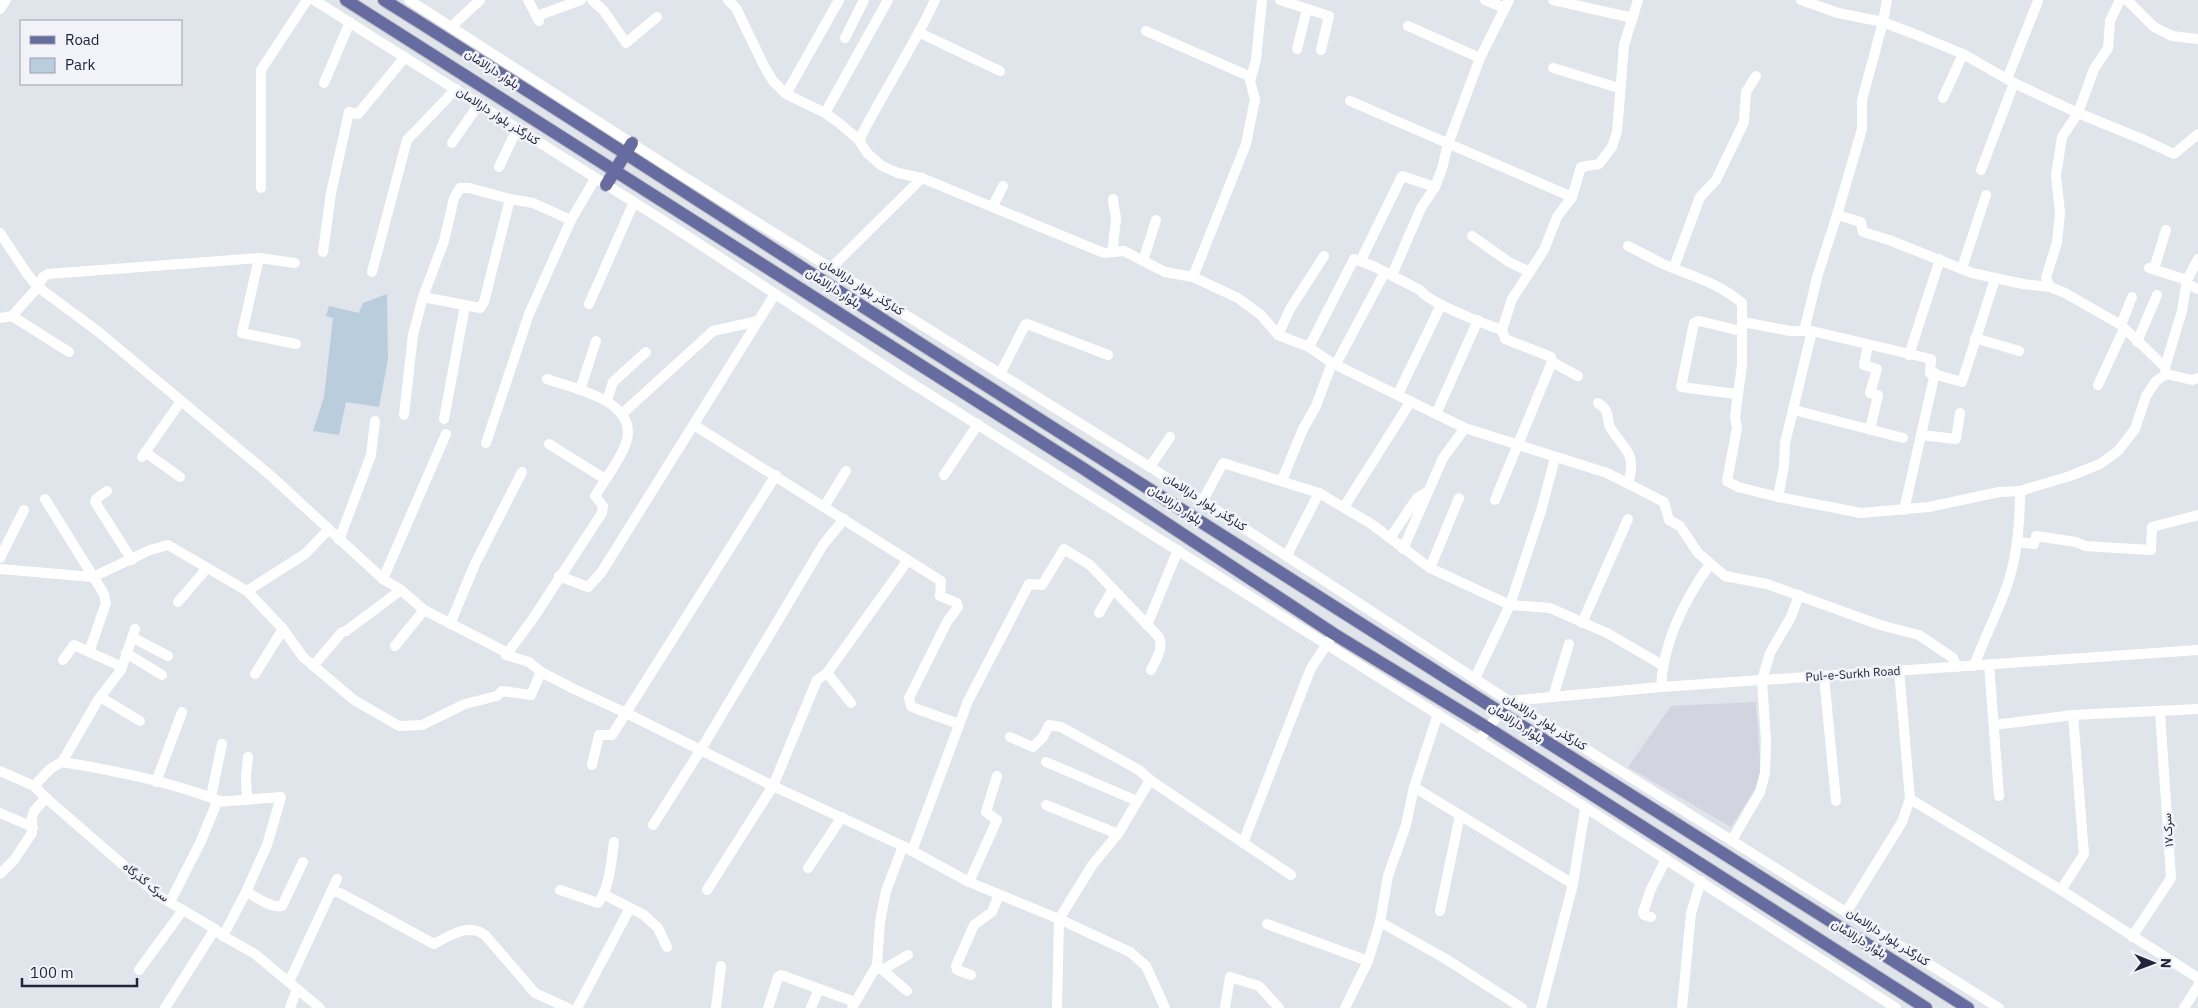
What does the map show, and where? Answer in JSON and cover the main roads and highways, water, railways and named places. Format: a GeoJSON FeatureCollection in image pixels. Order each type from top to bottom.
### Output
{"type":"FeatureCollection","features":[{"type":"Feature","properties":{"kind":"main road","name":"بلوار دارالامان"},"geometry":{"type":"LineString","coordinates":[[346,0],[1084,469],[1334,634],[1488,728],[1926,1008]]}},
{"type":"Feature","properties":{"kind":"main road","name":"بلوار دارالامان"},"geometry":{"type":"LineString","coordinates":[[384,0],[1411,654],[1498,713],[1968,1008]]}},
{"type":"Feature","properties":{"kind":"main road"},"geometry":{"type":"LineString","coordinates":[[601,182],[614,172],[632,143]]}}]}
